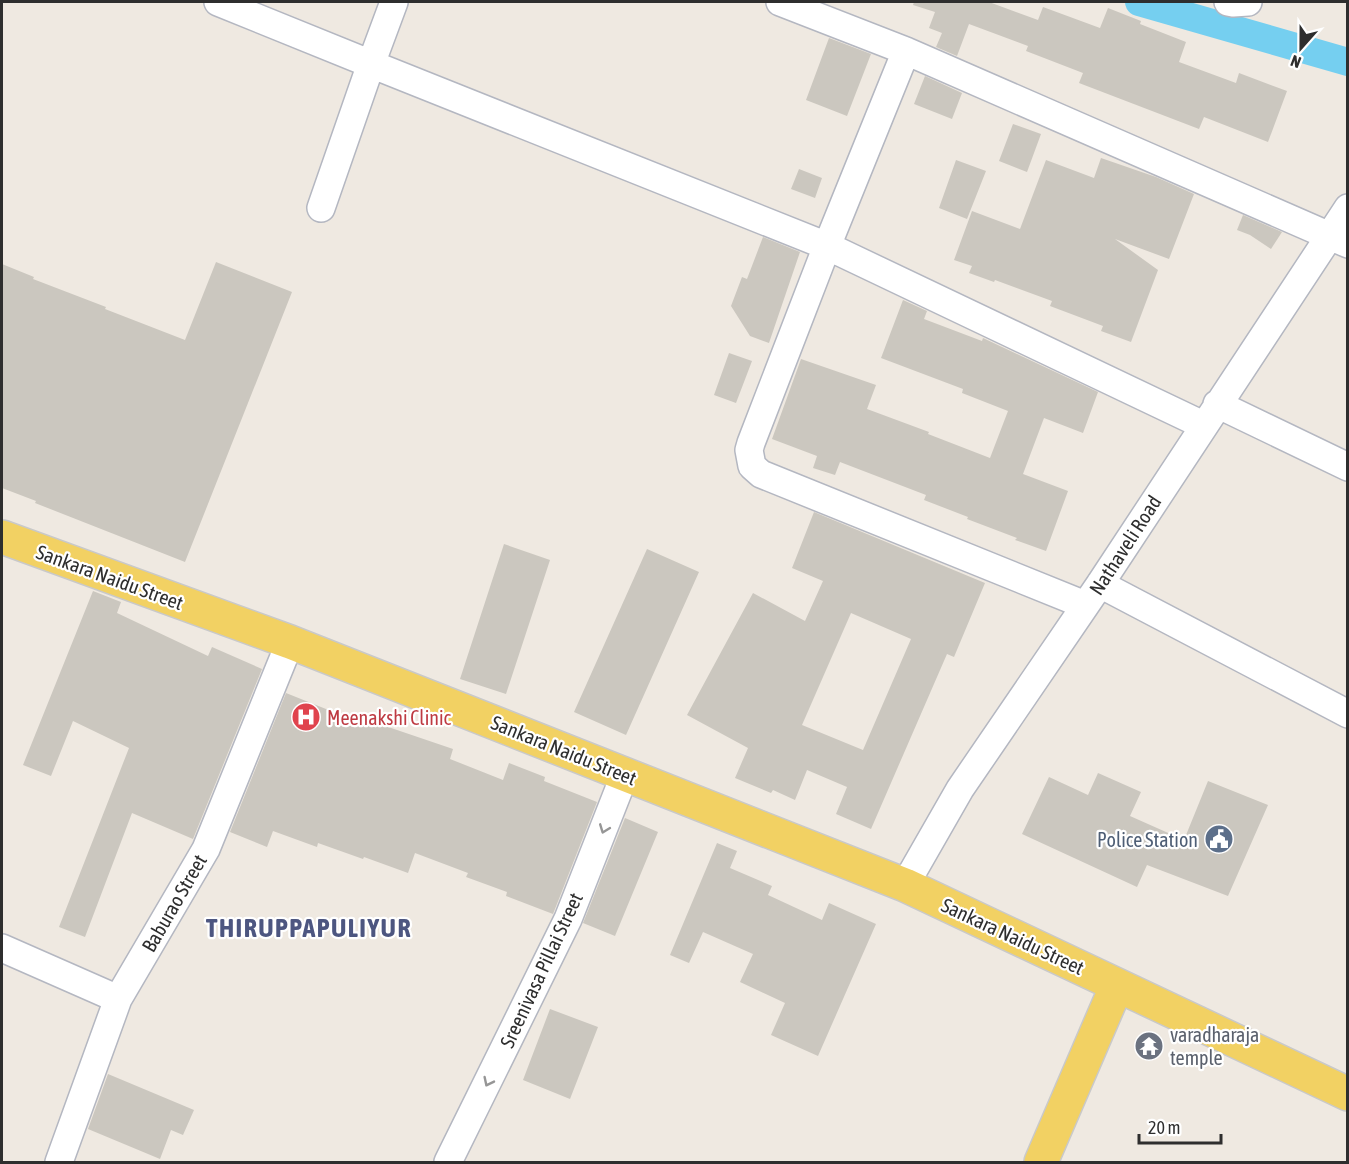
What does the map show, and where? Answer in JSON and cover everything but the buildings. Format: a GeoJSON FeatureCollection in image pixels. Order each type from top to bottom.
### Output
{"type":"FeatureCollection","features":[{"type":"Feature","properties":{"kind":"main road","name":"Sankara Naidu Street"},"geometry":{"type":"LineString","coordinates":[[2,537],[290,642],[905,885],[1117,985],[1345,1087]]}},
{"type":"Feature","properties":{"kind":"main road"},"geometry":{"type":"LineString","coordinates":[[1041,1162],[1117,985]]}},
{"type":"Feature","properties":{"kind":"street"},"geometry":{"type":"LineString","coordinates":[[218,2],[827,246],[1210,415],[1347,467]]}},
{"type":"Feature","properties":{"kind":"street"},"geometry":{"type":"LineString","coordinates":[[321,208],[394,2]]}},
{"type":"Feature","properties":{"kind":"street"},"geometry":{"type":"LineString","coordinates":[[780,2],[906,51],[1339,240]]}},
{"type":"Feature","properties":{"kind":"street"},"geometry":{"type":"LineString","coordinates":[[1228,2],[1248,2]]}},
{"type":"Feature","properties":{"kind":"street"},"geometry":{"type":"LineString","coordinates":[[906,51],[751,443],[749,450],[752,466],[761,474],[1092,595],[1347,714]]}},
{"type":"Feature","properties":{"kind":"street","name":"Nathaveli Road"},"geometry":{"type":"LineString","coordinates":[[905,885],[960,789],[1092,595],[1210,415],[1339,240],[1347,208]]}},
{"type":"Feature","properties":{"kind":"street","name":"Baburao Street"},"geometry":{"type":"LineString","coordinates":[[59,1162],[118,999],[206,849],[290,642]]}},
{"type":"Feature","properties":{"kind":"street","name":"Sreenivasa Pillai Street"},"geometry":{"type":"LineString","coordinates":[[448,1162],[568,919],[625,774]]}},
{"type":"Feature","properties":{"kind":"street"},"geometry":{"type":"LineString","coordinates":[[2,948],[118,999]]}},
{"type":"Feature","properties":{"kind":"waterway"},"geometry":{"type":"LineString","coordinates":[[1139,2],[1348,62]]}},
{"type":"Feature","properties":{"kind":"place","name":"Meenakshi Clinic"},"geometry":{"type":"Point","coordinates":[306,717]}},
{"type":"Feature","properties":{"kind":"place","name":"Police Station"},"geometry":{"type":"Point","coordinates":[1219,839]}},
{"type":"Feature","properties":{"kind":"place","name":"varadharaja temple"},"geometry":{"type":"Point","coordinates":[1149,1046]}},
{"type":"Feature","properties":{"kind":"district","name":"THIRUPPAPULIYUR"},"geometry":{"type":"Point","coordinates":[309,928]}}]}
